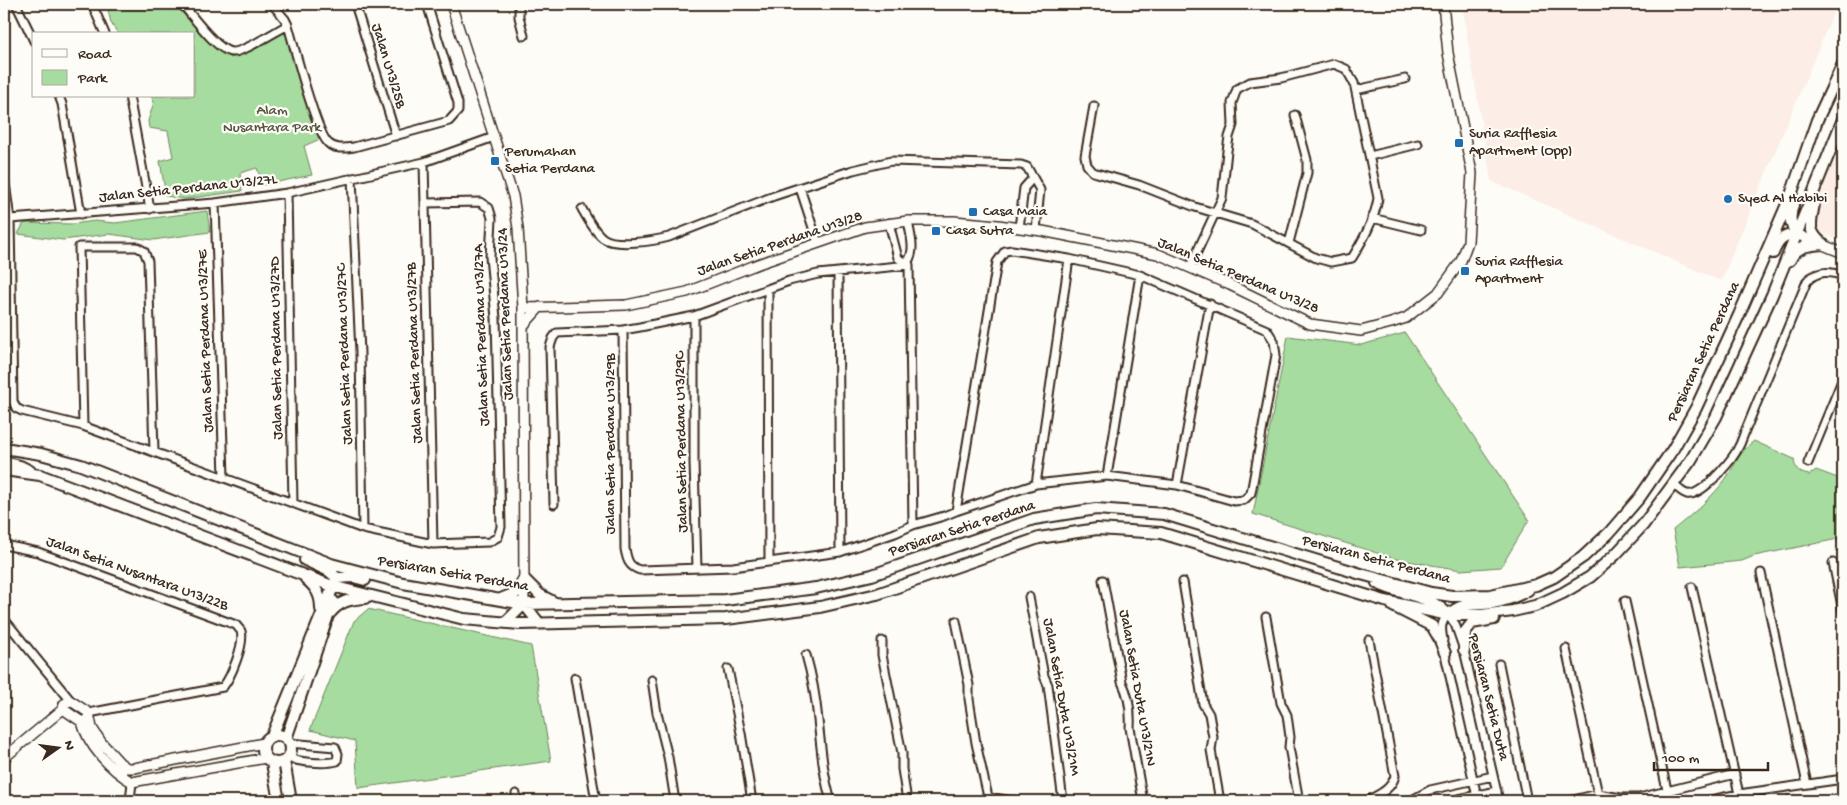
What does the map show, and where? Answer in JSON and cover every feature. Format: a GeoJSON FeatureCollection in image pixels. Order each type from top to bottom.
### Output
{"type":"FeatureCollection","features":[{"type":"Feature","properties":{"kind":"main road","name":"Persiaran Setia Perdana"},"geometry":{"type":"LineString","coordinates":[[4,448],[41,454],[81,465],[331,564],[403,583],[524,604],[725,600],[816,588],[872,575],[1034,519],[1096,509],[1164,514],[1361,574],[1431,593],[1452,596],[1490,594],[1536,585],[1554,577],[1583,557],[1609,533],[1640,497],[1674,449],[1696,408],[1739,315],[1791,195],[1817,120],[1843,64]]}},
{"type":"Feature","properties":{"kind":"main road"},"geometry":{"type":"LineString","coordinates":[[1772,295],[1843,119]]}},
{"type":"Feature","properties":{"kind":"main road"},"geometry":{"type":"LineString","coordinates":[[1796,234],[1789,216],[1804,173],[1806,155]]}},
{"type":"Feature","properties":{"kind":"main road"},"geometry":{"type":"LineString","coordinates":[[1816,188],[1811,229],[1814,238],[1823,244]]}},
{"type":"Feature","properties":{"kind":"main road"},"geometry":{"type":"LineString","coordinates":[[1739,315],[1755,293],[1778,241],[1787,235],[1796,234]]}},
{"type":"Feature","properties":{"kind":"main road"},"geometry":{"type":"LineString","coordinates":[[4,462],[20,466],[301,574],[372,597],[464,619],[505,623],[726,620],[820,607],[878,594],[1039,538],[1097,529],[1161,533],[1385,600],[1448,614],[1482,615],[1535,606],[1563,594],[1590,577],[1643,526],[1674,486],[1716,418],[1792,255],[1800,248],[1823,244]]}},
{"type":"Feature","properties":{"kind":"main road"},"geometry":{"type":"LineString","coordinates":[[4,470],[40,475]]}},
{"type":"Feature","properties":{"kind":"main road"},"geometry":{"type":"LineString","coordinates":[[268,538],[286,551],[329,571],[335,584],[272,736]]}},
{"type":"Feature","properties":{"kind":"main road"},"geometry":{"type":"LineString","coordinates":[[291,801],[286,759],[290,751],[287,741],[324,614],[321,599],[315,586],[301,574]]}},
{"type":"Feature","properties":{"kind":"main road"},"geometry":{"type":"LineString","coordinates":[[1361,574],[1390,590],[1432,601],[1441,606],[1448,614]]}},
{"type":"Feature","properties":{"kind":"main road"},"geometry":{"type":"LineString","coordinates":[[335,584],[354,577],[393,586],[426,587]]}},
{"type":"Feature","properties":{"kind":"main road"},"geometry":{"type":"LineString","coordinates":[[498,599],[516,593],[524,579],[540,595],[555,604]]}},
{"type":"Feature","properties":{"kind":"main road"},"geometry":{"type":"LineString","coordinates":[[1448,614],[1463,605],[1514,599],[1536,585]]}},
{"type":"Feature","properties":{"kind":"main road"},"geometry":{"type":"LineString","coordinates":[[324,614],[346,600],[372,597]]}},
{"type":"Feature","properties":{"kind":"main road"},"geometry":{"type":"LineString","coordinates":[[1385,600],[1432,626],[1445,653]]}},
{"type":"Feature","properties":{"kind":"main road"},"geometry":{"type":"LineString","coordinates":[[505,623],[524,604],[539,623]]}},
{"type":"Feature","properties":{"kind":"main road"},"geometry":{"type":"LineString","coordinates":[[1464,650],[1465,632],[1472,623],[1493,619],[1513,611]]}},
{"type":"Feature","properties":{"kind":"main road"},"geometry":{"type":"LineString","coordinates":[[279,801],[269,760],[263,751],[264,743],[268,738],[277,735],[287,741]]}},
{"type":"Feature","properties":{"kind":"main road"},"geometry":{"type":"LineString","coordinates":[[269,760],[286,759]]}},
{"type":"Feature","properties":{"kind":"street"},"geometry":{"type":"LineString","coordinates":[[16,4],[32,37]]}},
{"type":"Feature","properties":{"kind":"street"},"geometry":{"type":"LineString","coordinates":[[92,4],[104,32]]}},
{"type":"Feature","properties":{"kind":"street"},"geometry":{"type":"LineString","coordinates":[[182,4],[222,49],[232,52],[244,49],[288,25]]}},
{"type":"Feature","properties":{"kind":"street"},"geometry":{"type":"LineString","coordinates":[[272,4],[288,25],[320,127],[328,143],[339,148],[354,147],[449,121],[458,111],[458,103],[427,4]]}},
{"type":"Feature","properties":{"kind":"street","name":"Jalan U13/25B"},"geometry":{"type":"LineString","coordinates":[[355,4],[396,136]]}},
{"type":"Feature","properties":{"kind":"street","name":"Jalan Setia Perdana U13/24"},"geometry":{"type":"LineString","coordinates":[[451,4],[513,196],[518,228],[523,308],[524,604]]}},
{"type":"Feature","properties":{"kind":"street"},"geometry":{"type":"LineString","coordinates":[[519,4],[519,17],[524,36]]}},
{"type":"Feature","properties":{"kind":"street","name":"Jalan Setia Perdana U13/28"},"geometry":{"type":"LineString","coordinates":[[523,308],[626,305],[686,292],[758,264],[865,227],[908,221],[954,221],[1036,230],[1158,254],[1190,267],[1310,324],[1361,331],[1406,318],[1438,292],[1460,261],[1468,242],[1472,173],[1448,52],[1443,4]]}},
{"type":"Feature","properties":{"kind":"street"},"geometry":{"type":"LineString","coordinates":[[1094,106],[1085,156],[1085,161],[1093,172],[1139,185],[1195,206],[1216,212],[1252,224],[1316,258],[1331,262],[1352,258],[1372,218],[1378,198],[1356,90],[1351,75],[1346,69],[1334,64],[1281,78],[1250,82],[1237,89],[1232,103],[1233,125],[1226,151],[1222,198],[1216,212],[1190,267]]}},
{"type":"Feature","properties":{"kind":"street"},"geometry":{"type":"LineString","coordinates":[[1356,90],[1406,79]]}},
{"type":"Feature","properties":{"kind":"street"},"geometry":{"type":"LineString","coordinates":[[60,98],[80,214]]}},
{"type":"Feature","properties":{"kind":"street"},"geometry":{"type":"LineString","coordinates":[[129,98],[150,209]]}},
{"type":"Feature","properties":{"kind":"street"},"geometry":{"type":"LineString","coordinates":[[1289,243],[1307,173],[1307,160],[1295,115]]}},
{"type":"Feature","properties":{"kind":"street","name":"Jalan Setia Perdana U13/27L"},"geometry":{"type":"LineString","coordinates":[[10,219],[215,203],[287,193],[424,162],[494,137]]}},
{"type":"Feature","properties":{"kind":"street"},"geometry":{"type":"LineString","coordinates":[[1370,156],[1418,144]]}},
{"type":"Feature","properties":{"kind":"street"},"geometry":{"type":"LineString","coordinates":[[582,209],[601,237],[606,240],[615,242],[657,240],[853,170],[891,161],[1021,165],[1028,167],[1032,179],[1040,190],[1036,230]]}},
{"type":"Feature","properties":{"kind":"street","name":"Jalan Setia Perdana U13/27B"},"geometry":{"type":"LineString","coordinates":[[424,162],[433,544]]}},
{"type":"Feature","properties":{"kind":"street"},"geometry":{"type":"LineString","coordinates":[[4,176],[10,219],[14,401],[16,408],[83,426],[363,529],[433,544]]}},
{"type":"Feature","properties":{"kind":"street","name":"Jalan Setia Perdana U13/27C"},"geometry":{"type":"LineString","coordinates":[[352,178],[360,353],[363,529]]}},
{"type":"Feature","properties":{"kind":"street"},"geometry":{"type":"LineString","coordinates":[[1019,228],[1024,188],[1032,179]]}},
{"type":"Feature","properties":{"kind":"street"},"geometry":{"type":"LineString","coordinates":[[800,188],[818,243]]}},
{"type":"Feature","properties":{"kind":"street","name":"Jalan Setia Perdana U13/27D"},"geometry":{"type":"LineString","coordinates":[[287,193],[293,503]]}},
{"type":"Feature","properties":{"kind":"street","name":"Jalan Setia Perdana U13/27A"},"geometry":{"type":"LineString","coordinates":[[425,203],[480,202],[485,204],[491,213],[490,256],[496,328],[501,527],[498,537],[489,542],[433,544]]}},
{"type":"Feature","properties":{"kind":"street","name":"Jalan Setia Perdana U13/27E"},"geometry":{"type":"LineString","coordinates":[[215,203],[224,477]]}},
{"type":"Feature","properties":{"kind":"street"},"geometry":{"type":"LineString","coordinates":[[1372,218],[1421,230]]}},
{"type":"Feature","properties":{"kind":"street"},"geometry":{"type":"LineString","coordinates":[[908,221],[912,249],[909,263],[913,525]]}},
{"type":"Feature","properties":{"kind":"street"},"geometry":{"type":"LineString","coordinates":[[889,223],[898,258],[909,263]]}},
{"type":"Feature","properties":{"kind":"street"},"geometry":{"type":"LineString","coordinates":[[1796,234],[1843,253]]}},
{"type":"Feature","properties":{"kind":"street"},"geometry":{"type":"LineString","coordinates":[[83,426],[80,247],[138,248],[144,251],[148,260],[154,451]]}},
{"type":"Feature","properties":{"kind":"street"},"geometry":{"type":"LineString","coordinates":[[697,568],[733,567],[840,552],[913,525],[944,516],[1036,484],[1107,476],[1177,485],[1234,501],[1244,500],[1251,493],[1276,355],[1271,335],[1267,330],[1140,275],[1070,259],[1012,250],[1005,251],[997,262],[956,511]]}},
{"type":"Feature","properties":{"kind":"street"},"geometry":{"type":"LineString","coordinates":[[1036,484],[1070,259]]}},
{"type":"Feature","properties":{"kind":"street"},"geometry":{"type":"LineString","coordinates":[[554,504],[550,347],[557,333],[624,330],[694,316],[789,281],[838,272],[909,263]]}},
{"type":"Feature","properties":{"kind":"street"},"geometry":{"type":"LineString","coordinates":[[838,272],[840,552]]}},
{"type":"Feature","properties":{"kind":"street"},"geometry":{"type":"LineString","coordinates":[[1674,486],[1687,494],[1694,494],[1701,490],[1729,462],[1737,451],[1807,281],[1813,275],[1821,273],[1831,272],[1843,276]]}},
{"type":"Feature","properties":{"kind":"street"},"geometry":{"type":"LineString","coordinates":[[1107,476],[1140,275]]}},
{"type":"Feature","properties":{"kind":"street"},"geometry":{"type":"LineString","coordinates":[[522,289],[528,298],[540,307],[523,326]]}},
{"type":"Feature","properties":{"kind":"street"},"geometry":{"type":"LineString","coordinates":[[768,289],[769,562]]}},
{"type":"Feature","properties":{"kind":"street"},"geometry":{"type":"LineString","coordinates":[[1177,485],[1210,304]]}},
{"type":"Feature","properties":{"kind":"street","name":"Jalan Setia Perdana U13/29C"},"geometry":{"type":"LineString","coordinates":[[694,316],[694,462],[697,568]]}},
{"type":"Feature","properties":{"kind":"street","name":"Jalan Setia Perdana U13/29B"},"geometry":{"type":"LineString","coordinates":[[624,330],[627,559],[630,564],[640,570],[697,568]]}},
{"type":"Feature","properties":{"kind":"street"},"geometry":{"type":"LineString","coordinates":[[1808,463],[1843,378]]}},
{"type":"Feature","properties":{"kind":"street","name":"Jalan Setia Nusantara U13/22B"},"geometry":{"type":"LineString","coordinates":[[4,545],[38,552],[128,584],[236,625],[240,631],[242,641],[229,679],[223,687],[87,717]]}},
{"type":"Feature","properties":{"kind":"street"},"geometry":{"type":"LineString","coordinates":[[1833,564],[1843,611]]}},
{"type":"Feature","properties":{"kind":"street"},"geometry":{"type":"LineString","coordinates":[[1761,573],[1807,784]]}},
{"type":"Feature","properties":{"kind":"street","name":"Jalan Setia Duta U13/21N"},"geometry":{"type":"LineString","coordinates":[[1103,580],[1122,682],[1128,699],[1130,728],[1143,801]]}},
{"type":"Feature","properties":{"kind":"street"},"geometry":{"type":"LineString","coordinates":[[1183,582],[1203,704],[1208,714],[1213,738],[1211,750],[1220,801]]}},
{"type":"Feature","properties":{"kind":"street"},"geometry":{"type":"LineString","coordinates":[[1692,587],[1739,794]]}},
{"type":"Feature","properties":{"kind":"street","name":"Jalan Setia Duta U13/21M"},"geometry":{"type":"LineString","coordinates":[[1029,597],[1049,693],[1063,801]]}},
{"type":"Feature","properties":{"kind":"street"},"geometry":{"type":"LineString","coordinates":[[1625,601],[1667,790]]}},
{"type":"Feature","properties":{"kind":"street","name":"Persiaran Setia Duta"},"geometry":{"type":"LineString","coordinates":[[1478,798],[1440,626],[1448,614],[1455,624],[1464,650],[1499,801]]}},
{"type":"Feature","properties":{"kind":"street"},"geometry":{"type":"LineString","coordinates":[[1266,616],[1281,703],[1287,715],[1290,737],[1289,747],[1299,801]]}},
{"type":"Feature","properties":{"kind":"street"},"geometry":{"type":"LineString","coordinates":[[4,619],[70,700],[87,717],[101,742],[127,768],[264,743]]}},
{"type":"Feature","properties":{"kind":"street"},"geometry":{"type":"LineString","coordinates":[[956,621],[969,685],[969,699],[976,743],[988,797]]}},
{"type":"Feature","properties":{"kind":"street"},"geometry":{"type":"LineString","coordinates":[[1367,801],[1389,788],[1395,776],[1370,640]]}},
{"type":"Feature","properties":{"kind":"street"},"geometry":{"type":"LineString","coordinates":[[882,641],[882,655],[902,753],[902,769],[908,801]]}},
{"type":"Feature","properties":{"kind":"street"},"geometry":{"type":"LineString","coordinates":[[1566,649],[1598,794]]}},
{"type":"Feature","properties":{"kind":"street"},"geometry":{"type":"LineString","coordinates":[[806,655],[818,721],[818,734],[827,790],[831,801]]}},
{"type":"Feature","properties":{"kind":"street"},"geometry":{"type":"LineString","coordinates":[[1499,664],[1527,801]]}},
{"type":"Feature","properties":{"kind":"street"},"geometry":{"type":"LineString","coordinates":[[728,668],[752,801]]}},
{"type":"Feature","properties":{"kind":"street"},"geometry":{"type":"LineString","coordinates":[[575,678],[596,801]]}},
{"type":"Feature","properties":{"kind":"street"},"geometry":{"type":"LineString","coordinates":[[652,680],[675,801]]}},
{"type":"Feature","properties":{"kind":"street"},"geometry":{"type":"LineString","coordinates":[[4,758],[63,709],[64,704],[70,700]]}},
{"type":"Feature","properties":{"kind":"street"},"geometry":{"type":"LineString","coordinates":[[63,709],[87,717]]}},
{"type":"Feature","properties":{"kind":"street"},"geometry":{"type":"LineString","coordinates":[[87,717],[87,738],[108,763],[129,780],[146,781],[269,760]]}},
{"type":"Feature","properties":{"kind":"street"},"geometry":{"type":"LineString","coordinates":[[286,759],[331,762],[337,761],[338,754],[334,747],[287,741]]}},
{"type":"Feature","properties":{"kind":"street"},"geometry":{"type":"LineString","coordinates":[[142,766],[146,781]]}},
{"type":"Feature","properties":{"kind":"street"},"geometry":{"type":"LineString","coordinates":[[127,768],[130,801]]}},
{"type":"Feature","properties":{"kind":"street"},"geometry":{"type":"LineString","coordinates":[[1569,801],[1598,794],[1621,798],[1639,798],[1735,774]]}},
{"type":"Feature","properties":{"kind":"street"},"geometry":{"type":"LineString","coordinates":[[1410,801],[1430,790],[1493,776]]}},
{"type":"Feature","properties":{"kind":"street"},"geometry":{"type":"LineString","coordinates":[[1706,801],[1739,794],[1843,779]]}},
{"type":"Feature","properties":{"kind":"street"},"geometry":{"type":"LineString","coordinates":[[1449,801],[1478,798],[1496,791]]}},
{"type":"Feature","properties":{"kind":"street"},"geometry":{"type":"LineString","coordinates":[[980,801],[988,797],[1013,801]]}},
{"type":"Feature","properties":{"kind":"shaded area"},"geometry":{"type":"Polygon","coordinates":[[[1462,4],[1837,4],[1721,281],[1491,181],[1462,4]]]}},
{"type":"Feature","properties":{"kind":"shaded area"},"geometry":{"type":"Polygon","coordinates":[[[1843,141],[1843,242],[1815,230],[1812,219],[1843,141]]]}},
{"type":"Feature","properties":{"kind":"green space","name":"Alam Nusantara Park"},"geometry":{"type":"Polygon","coordinates":[[[121,4],[173,4],[231,58],[253,48],[277,31],[288,35],[320,139],[304,146],[312,175],[263,185],[257,168],[240,173],[242,191],[184,199],[166,196],[160,161],[173,157],[168,131],[149,128],[148,121],[154,102],[152,98],[195,98],[195,32],[117,32],[111,23],[108,10],[121,4]]]}},
{"type":"Feature","properties":{"kind":"green space"},"geometry":{"type":"Polygon","coordinates":[[[207,211],[210,232],[153,240],[109,234],[63,240],[18,234],[24,223],[73,224],[95,221],[115,223],[207,211]]]}},
{"type":"Feature","properties":{"kind":"green space"},"geometry":{"type":"Polygon","coordinates":[[[1405,333],[1529,520],[1501,567],[1461,570],[1396,559],[1253,514],[1288,336],[1361,345],[1405,333]]]}},
{"type":"Feature","properties":{"kind":"green space"},"geometry":{"type":"Polygon","coordinates":[[[1754,441],[1794,459],[1796,468],[1802,473],[1809,475],[1816,470],[1843,480],[1843,538],[1754,556],[1742,561],[1680,567],[1673,530],[1716,491],[1748,445],[1754,441]]]}},
{"type":"Feature","properties":{"kind":"green space"},"geometry":{"type":"Polygon","coordinates":[[[368,609],[531,646],[551,761],[358,788],[355,741],[310,730],[354,621],[368,609]]]}},
{"type":"Feature","properties":{"kind":"waterway"},"geometry":{"type":"LineString","coordinates":[[1788,795],[1789,801]]}},
{"type":"Feature","properties":{"kind":"place","name":"Suria Rafflesia Apartment (Opp)"},"geometry":{"type":"Point","coordinates":[1459,143]}},
{"type":"Feature","properties":{"kind":"place","name":"Perumahan Setia Perdana"},"geometry":{"type":"Point","coordinates":[495,161]}},
{"type":"Feature","properties":{"kind":"place","name":"Syed Al Habibi"},"geometry":{"type":"Point","coordinates":[1728,199]}},
{"type":"Feature","properties":{"kind":"place","name":"Casa Maia"},"geometry":{"type":"Point","coordinates":[973,212]}},
{"type":"Feature","properties":{"kind":"place","name":"Casa Sutra"},"geometry":{"type":"Point","coordinates":[936,231]}},
{"type":"Feature","properties":{"kind":"place","name":"Suria Rafflesia Apartment"},"geometry":{"type":"Point","coordinates":[1465,271]}}]}
